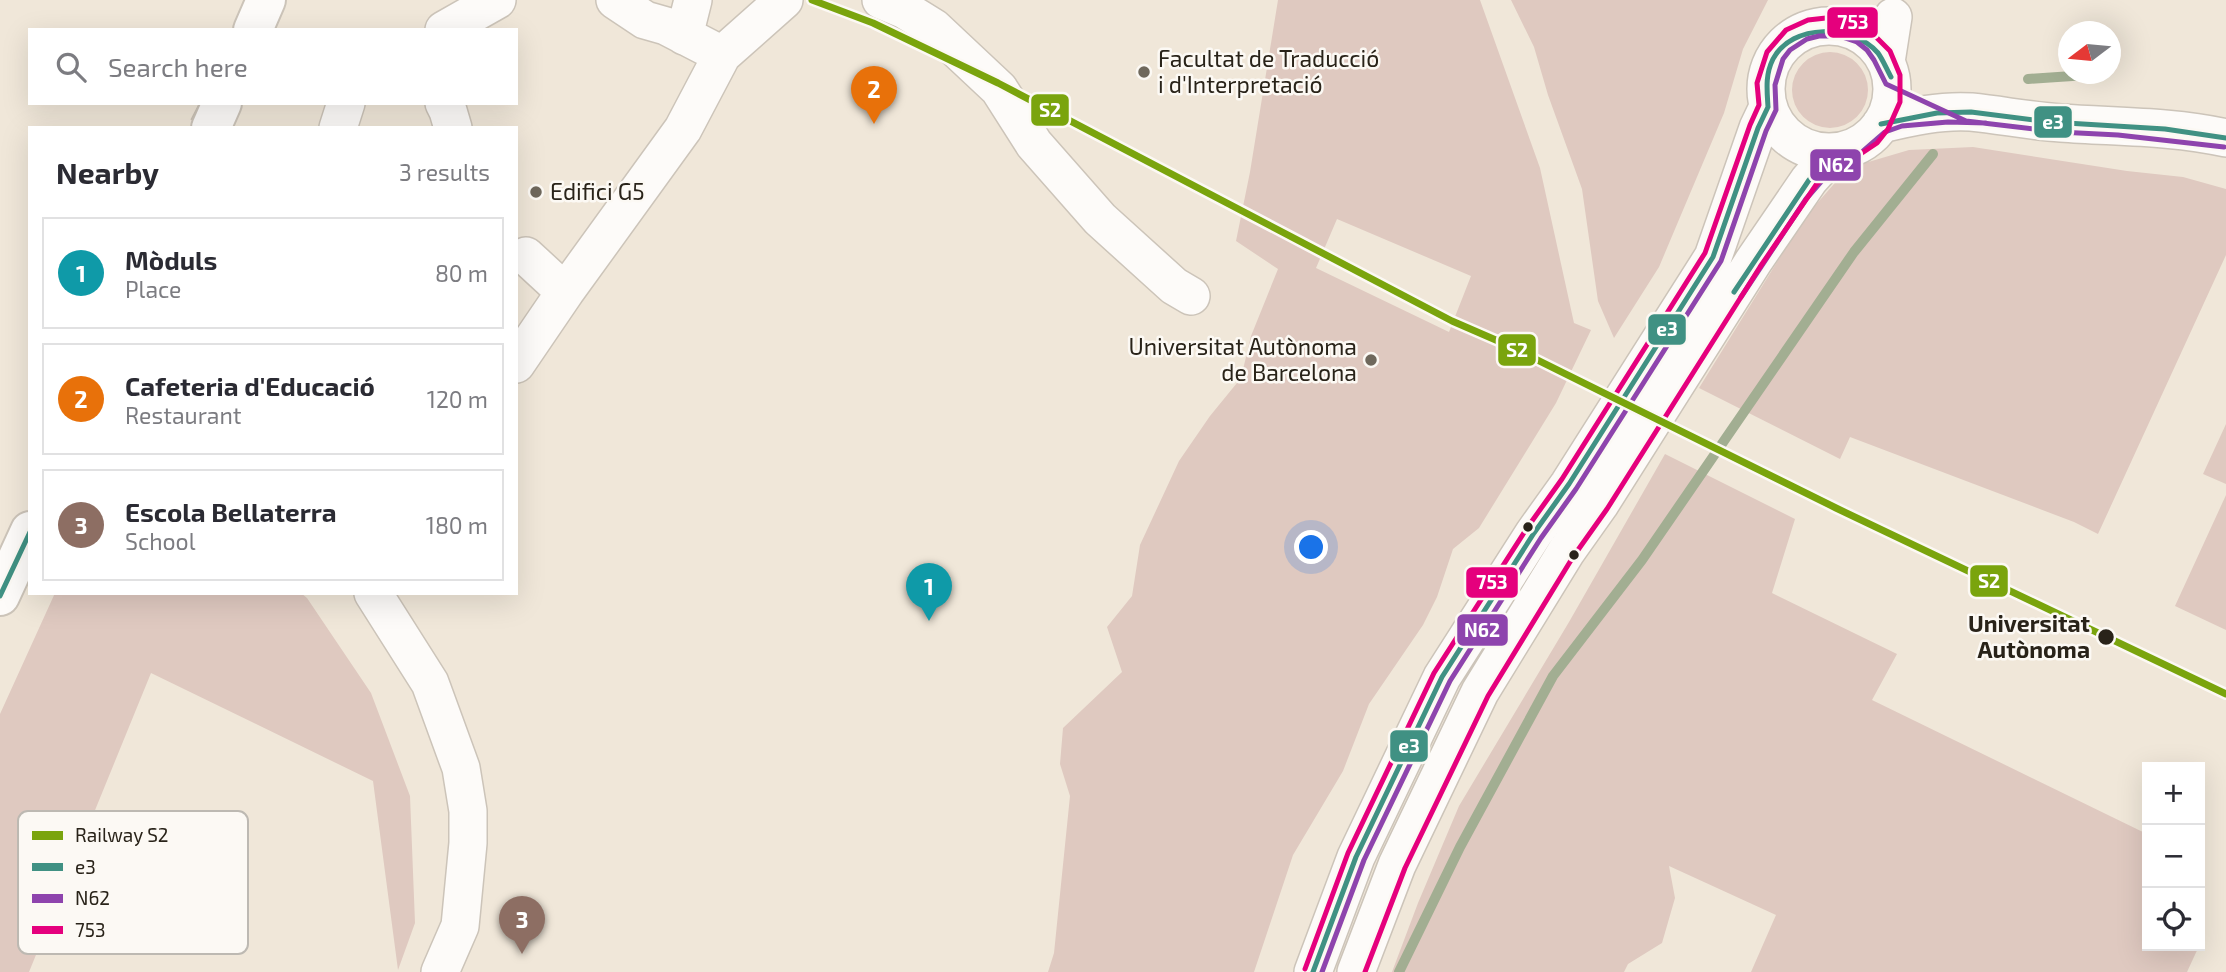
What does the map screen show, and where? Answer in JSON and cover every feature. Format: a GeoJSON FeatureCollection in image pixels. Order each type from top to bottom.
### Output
{"type":"FeatureCollection","features":[{"type":"Feature","properties":{"kind":"street"},"geometry":{"type":"LineString","coordinates":[[254,28],[267,0]]}},
{"type":"Feature","properties":{"kind":"street"},"geometry":{"type":"LineString","coordinates":[[445,28],[455,0]]}},
{"type":"Feature","properties":{"kind":"street"},"geometry":{"type":"LineString","coordinates":[[448,28],[497,0]]}},
{"type":"Feature","properties":{"kind":"street"},"geometry":{"type":"LineString","coordinates":[[615,0],[645,20],[666,26],[722,55]]}},
{"type":"Feature","properties":{"kind":"street"},"geometry":{"type":"LineString","coordinates":[[684,36],[692,0]]}},
{"type":"Feature","properties":{"kind":"street"},"geometry":{"type":"LineString","coordinates":[[518,361],[683,129],[722,55],[784,0]]}},
{"type":"Feature","properties":{"kind":"street"},"geometry":{"type":"LineString","coordinates":[[881,0],[905,10],[934,28],[999,89],[1034,144],[1100,219],[1174,286],[1191,296]]}},
{"type":"Feature","properties":{"kind":"street"},"geometry":{"type":"LineString","coordinates":[[1893,17],[1888,69],[1891,102],[1881,124],[1871,136],[1857,146],[1834,152],[1816,151],[1793,141],[1780,130],[1768,107],[1766,84],[1771,62],[1784,43],[1818,14],[1833,26],[1854,31],[1872,44],[1888,69],[1968,112]]}},
{"type":"Feature","properties":{"kind":"street"},"geometry":{"type":"LineString","coordinates":[[212,126],[221,105]]}},
{"type":"Feature","properties":{"kind":"street"},"geometry":{"type":"LineString","coordinates":[[339,126],[344,105]]}},
{"type":"Feature","properties":{"kind":"street"},"geometry":{"type":"LineString","coordinates":[[444,105],[452,126]]}},
{"type":"Feature","properties":{"kind":"street"},"geometry":{"type":"LineString","coordinates":[[1312,972],[1356,857],[1442,677],[1534,533],[1569,485],[1713,257],[1758,128],[1768,107]]}},
{"type":"Feature","properties":{"kind":"street"},"geometry":{"type":"LineString","coordinates":[[1881,124],[1912,116],[1968,112],[2226,138]]}},
{"type":"Feature","properties":{"kind":"street"},"geometry":{"type":"LineString","coordinates":[[1356,972],[1397,864],[1480,692],[1566,552],[1600,504],[1753,262],[1809,180],[1834,152]]}},
{"type":"Feature","properties":{"kind":"street"},"geometry":{"type":"LineString","coordinates":[[526,256],[565,292]]}},
{"type":"Feature","properties":{"kind":"street"},"geometry":{"type":"LineString","coordinates":[[0,596],[28,535]]}},
{"type":"Feature","properties":{"kind":"street"},"geometry":{"type":"LineString","coordinates":[[374,595],[430,683],[461,768],[468,811],[468,843],[460,926],[440,972]]}},
{"type":"Feature","properties":{"kind":"shaded area"},"geometry":{"type":"Polygon","coordinates":[[[1278,0],[1480,0],[1540,168],[1574,323],[1591,330],[1556,403],[1479,528],[1453,549],[1437,597],[1423,625],[1369,704],[1343,771],[1293,855],[1254,972],[1048,972],[1054,953],[1070,796],[1060,764],[1063,728],[1122,672],[1107,627],[1132,596],[1140,545],[1179,461],[1241,378],[1251,336],[1278,269],[1236,241],[1278,0]],[[1337,219],[1316,268],[1449,332],[1471,276],[1337,219]]]}},
{"type":"Feature","properties":{"kind":"shaded area"},"geometry":{"type":"Polygon","coordinates":[[[1511,0],[1768,0],[1743,49],[1724,113],[1659,267],[1614,338],[1598,301],[1582,189],[1548,95],[1534,47],[1511,0]]]}},
{"type":"Feature","properties":{"kind":"shaded area"},"geometry":{"type":"Polygon","coordinates":[[[1830,52],[1844,55],[1857,63],[1865,76],[1868,90],[1865,104],[1857,117],[1844,125],[1830,128],[1816,125],[1803,117],[1795,104],[1792,90],[1795,76],[1803,63],[1816,55],[1830,52]]]}},
{"type":"Feature","properties":{"kind":"shaded area"},"geometry":{"type":"Polygon","coordinates":[[[1973,147],[2183,177],[2226,189],[2226,255],[2098,534],[2074,522],[1850,437],[1840,459],[1699,388],[1805,217],[1848,168],[1909,150],[1973,147]]]}},
{"type":"Feature","properties":{"kind":"shaded area"},"geometry":{"type":"Polygon","coordinates":[[[2226,424],[2226,484],[2203,474],[2226,424]]]}},
{"type":"Feature","properties":{"kind":"shaded area"},"geometry":{"type":"Polygon","coordinates":[[[1665,454],[1795,519],[1772,593],[1897,654],[1872,700],[2142,832],[2142,951],[2197,951],[2187,972],[1751,972],[1776,915],[1669,866],[1675,898],[1662,943],[1628,964],[1624,972],[1392,972],[1459,806],[1665,454]]]}},
{"type":"Feature","properties":{"kind":"shaded area"},"geometry":{"type":"Polygon","coordinates":[[[2226,495],[2226,630],[2175,606],[2226,495]]]}},
{"type":"Feature","properties":{"kind":"shaded area"},"geometry":{"type":"Polygon","coordinates":[[[54,595],[303,595],[371,693],[410,796],[415,923],[398,970],[373,781],[151,673],[95,811],[18,811],[18,954],[36,954],[29,972],[0,972],[0,714],[54,595]]]}},
{"type":"Feature","properties":{"kind":"waterway"},"geometry":{"type":"LineString","coordinates":[[2028,79],[2058,77]]}},
{"type":"Feature","properties":{"kind":"waterway"},"geometry":{"type":"LineString","coordinates":[[1399,972],[1460,847],[1553,676],[1642,560],[1854,252],[1933,154]]}},
{"type":"Feature","properties":{"kind":"tunnel"},"geometry":{"type":"LineString","coordinates":[[203,105],[243,126]]}},
{"type":"Feature","properties":{"kind":"rail line","name":"S2"},"geometry":{"type":"LineString","coordinates":[[812,0],[873,23],[998,83],[1452,321],[1505,344],[1836,508],[2226,694]]}},
{"type":"Feature","properties":{"kind":"transit line","name":"753"},"geometry":{"type":"LineString","coordinates":[[1305,969],[1348,853],[1434,673],[1527,528],[1562,479],[1705,253],[1759,105],[1757,83],[1767,52],[1786,30],[1808,20],[1835,17],[1866,27],[1890,51],[1900,75],[1900,102],[1888,129],[1877,143],[1862,153],[1839,160],[1816,185],[1760,267],[1607,509],[1573,557],[1488,696],[1405,868],[1365,972]]}},
{"type":"Feature","properties":{"kind":"transit line","name":"e3"},"geometry":{"type":"LineString","coordinates":[[1768,107],[1768,77],[1773,59],[1782,47],[1808,34],[1839,33],[1867,43],[1878,53],[1891,77]]}},
{"type":"Feature","properties":{"kind":"transit line","name":"N62"},"geometry":{"type":"LineString","coordinates":[[1322,972],[1364,860],[1450,681],[1721,261],[1766,131],[1776,110],[1775,85],[1783,59],[1790,50],[1807,39],[1819,36],[1839,36],[1857,42],[1874,60],[1886,84],[1966,121],[2224,147]]}},
{"type":"Feature","properties":{"kind":"transit line","name":"e3"},"geometry":{"type":"LineString","coordinates":[[1313,972],[1356,857],[1442,677],[1713,257],[1758,128],[1768,107]]}},
{"type":"Feature","properties":{"kind":"transit line","name":"e3"},"geometry":{"type":"LineString","coordinates":[[1881,124],[1937,113],[1971,112],[2050,122],[2165,129],[2226,138]]}},
{"type":"Feature","properties":{"kind":"transit line","name":"N62"},"geometry":{"type":"LineString","coordinates":[[1741,297],[1806,199],[1840,160],[1862,152],[1885,132],[1902,126],[1948,122],[1986,123]]}},
{"type":"Feature","properties":{"kind":"transit line","name":"e3"},"geometry":{"type":"LineString","coordinates":[[1734,292],[1809,180],[1834,152]]}},
{"type":"Feature","properties":{"kind":"transit line","name":"e3"},"geometry":{"type":"LineString","coordinates":[[0,596],[28,536]]}},
{"type":"Feature","properties":{"kind":"place","name":"Facultat de Traducció i d'Interpretació"},"geometry":{"type":"Point","coordinates":[1144,72]}},
{"type":"Feature","properties":{"kind":"place","name":"Cafeteria d'Educació"},"geometry":{"type":"Point","coordinates":[874,124]}},
{"type":"Feature","properties":{"kind":"place","name":"Edifici G5"},"geometry":{"type":"Point","coordinates":[536,192]}},
{"type":"Feature","properties":{"kind":"place","name":"Universitat Autònoma de Barcelona"},"geometry":{"type":"Point","coordinates":[1371,360]}},
{"type":"Feature","properties":{"kind":"place","name":"Mòduls"},"geometry":{"type":"Point","coordinates":[929,621]}},
{"type":"Feature","properties":{"kind":"place","name":"Universitat Autònoma"},"geometry":{"type":"Point","coordinates":[2106,637]}},
{"type":"Feature","properties":{"kind":"place","name":"Escola Bellaterra"},"geometry":{"type":"Point","coordinates":[522,954]}}]}
